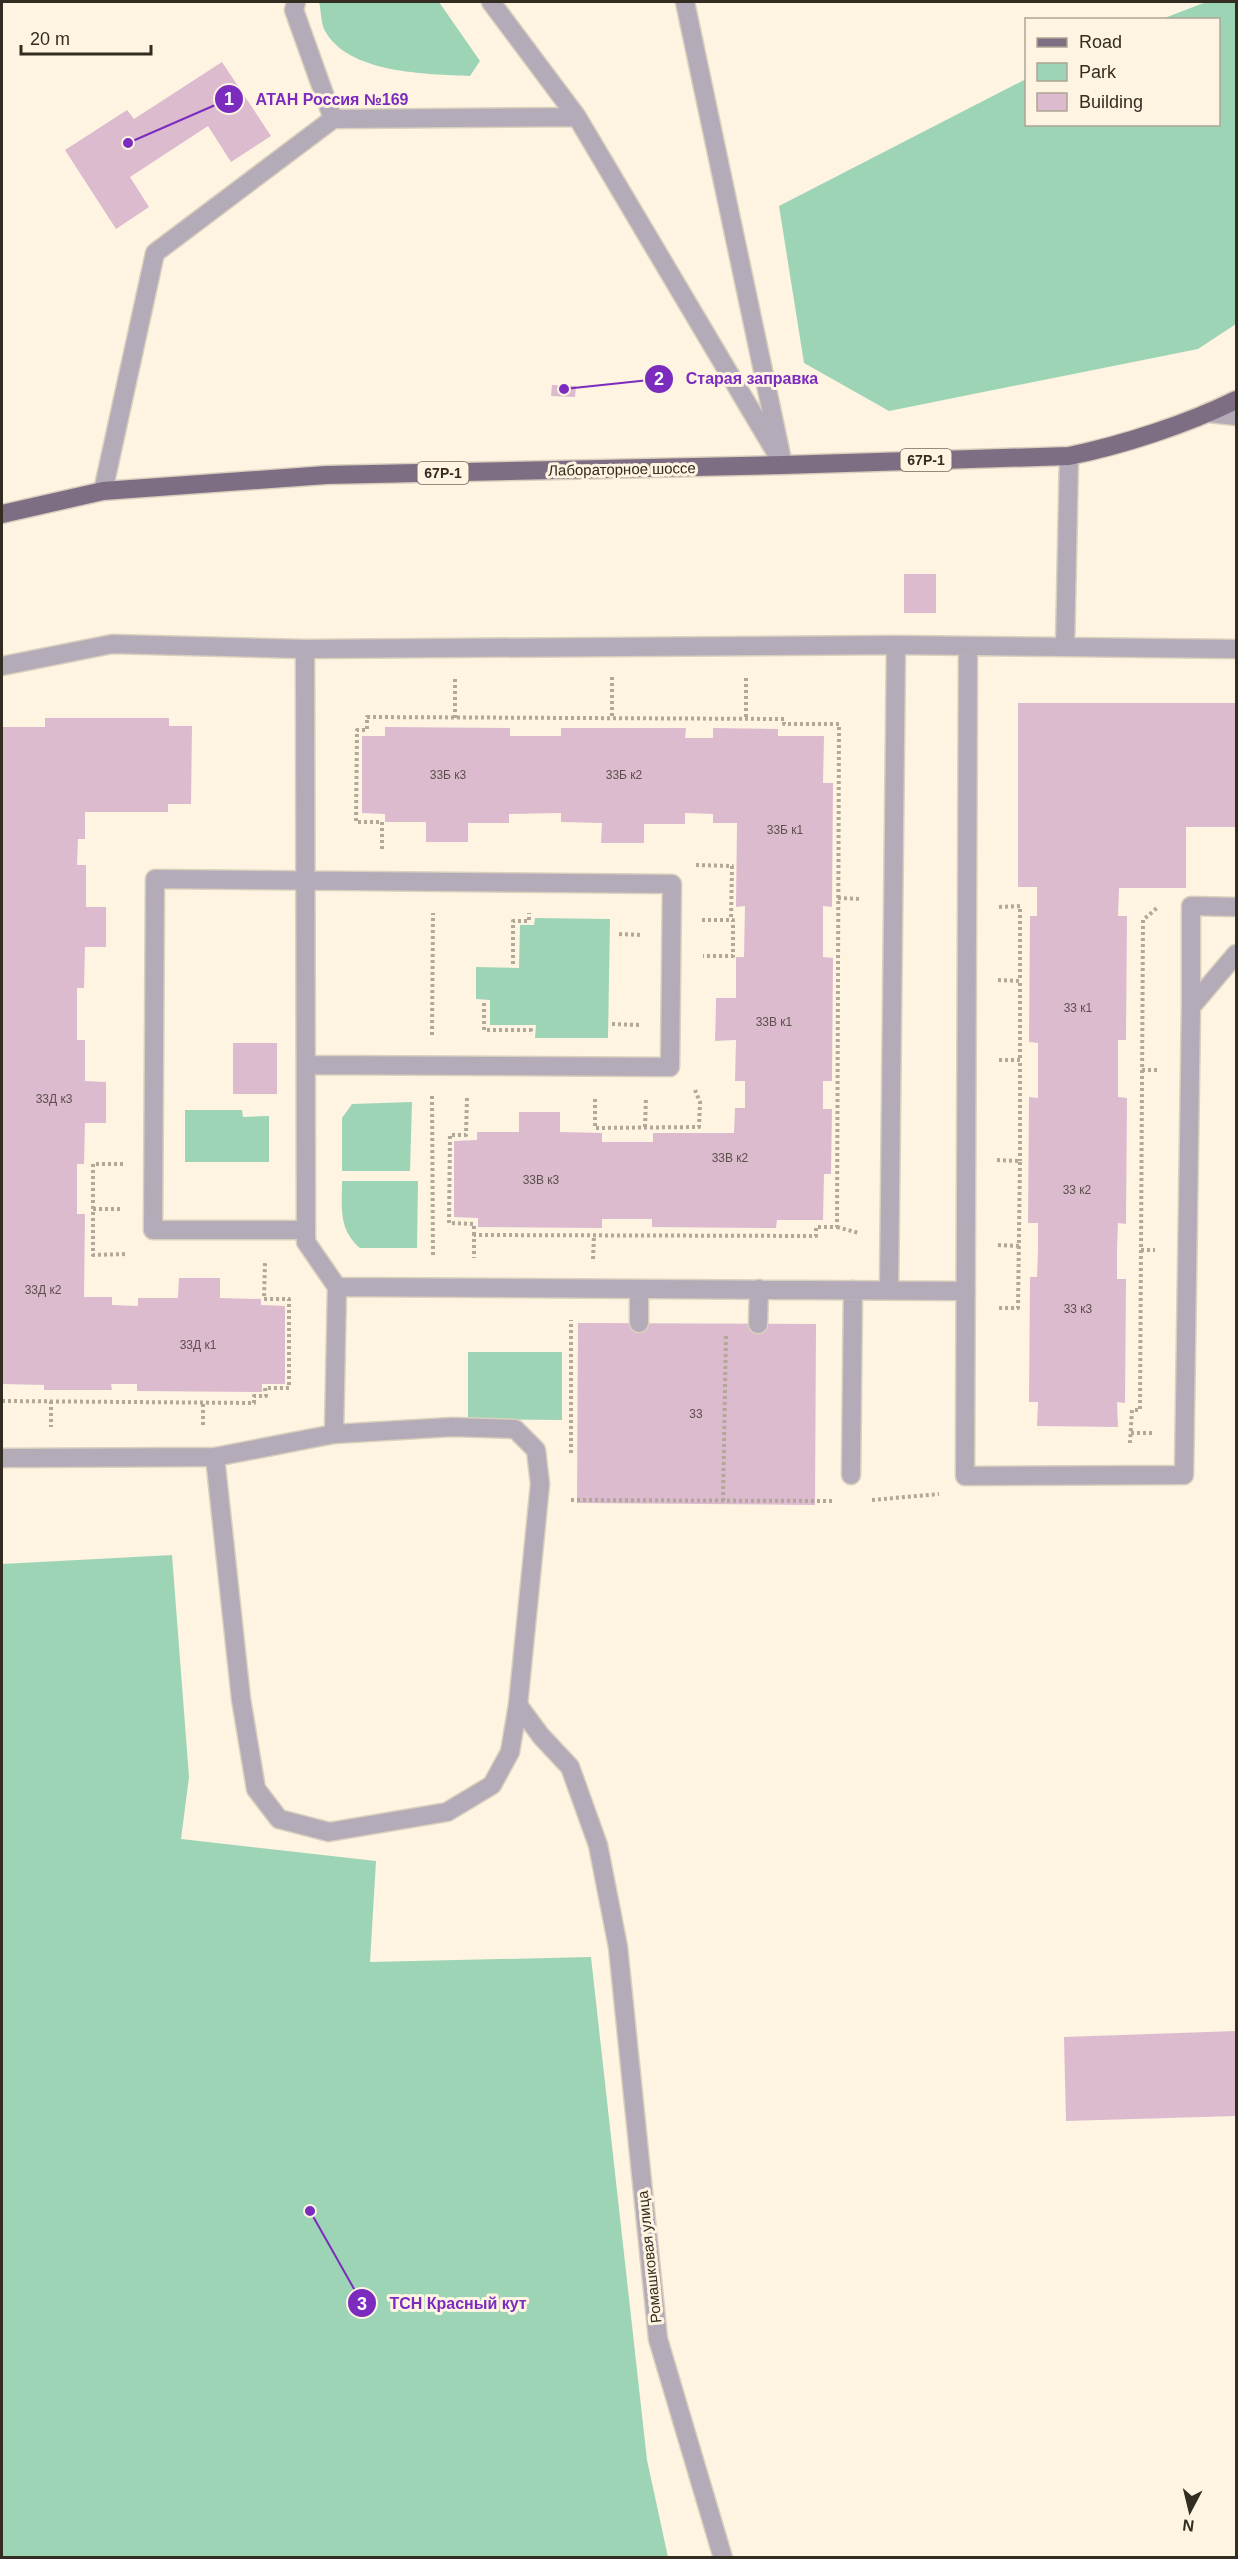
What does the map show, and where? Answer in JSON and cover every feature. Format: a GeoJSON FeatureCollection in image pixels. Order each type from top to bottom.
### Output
{"type":"FeatureCollection","features":[{"type":"Feature","properties":{"kind":"main road","name":"Лабораторное шоссе"},"geometry":{"type":"LineString","coordinates":[[2,514],[103,491],[326,475],[1069,456],[1094,451],[1209,414],[1236,400]]}},
{"type":"Feature","properties":{"kind":"street"},"geometry":{"type":"LineString","coordinates":[[296,2],[294,10],[333,119]]}},
{"type":"Feature","properties":{"kind":"street"},"geometry":{"type":"LineString","coordinates":[[491,2],[577,117],[783,465]]}},
{"type":"Feature","properties":{"kind":"street"},"geometry":{"type":"LineString","coordinates":[[684,2],[783,465]]}},
{"type":"Feature","properties":{"kind":"street"},"geometry":{"type":"LineString","coordinates":[[103,491],[155,253],[333,119],[577,117]]}},
{"type":"Feature","properties":{"kind":"street"},"geometry":{"type":"LineString","coordinates":[[1209,414],[1236,416]]}},
{"type":"Feature","properties":{"kind":"street"},"geometry":{"type":"LineString","coordinates":[[1065,646],[1069,456]]}},
{"type":"Feature","properties":{"kind":"street"},"geometry":{"type":"LineString","coordinates":[[2,666],[112,644],[305,649],[897,645],[1236,649]]}},
{"type":"Feature","properties":{"kind":"street"},"geometry":{"type":"LineString","coordinates":[[889,1290],[897,645]]}},
{"type":"Feature","properties":{"kind":"street"},"geometry":{"type":"LineString","coordinates":[[968,646],[965,1476],[1185,1475],[1191,906],[1236,907]]}},
{"type":"Feature","properties":{"kind":"street"},"geometry":{"type":"LineString","coordinates":[[305,649],[306,1242],[337,1287],[334,1434]]}},
{"type":"Feature","properties":{"kind":"street"},"geometry":{"type":"LineString","coordinates":[[306,1065],[670,1067],[672,884],[155,879],[153,1230],[306,1230]]}},
{"type":"Feature","properties":{"kind":"street"},"geometry":{"type":"LineString","coordinates":[[1191,1007],[1236,954]]}},
{"type":"Feature","properties":{"kind":"street"},"geometry":{"type":"LineString","coordinates":[[337,1287],[966,1291]]}},
{"type":"Feature","properties":{"kind":"street"},"geometry":{"type":"LineString","coordinates":[[639,1289],[639,1323]]}},
{"type":"Feature","properties":{"kind":"street"},"geometry":{"type":"LineString","coordinates":[[758,1324],[759,1289]]}},
{"type":"Feature","properties":{"kind":"street"},"geometry":{"type":"LineString","coordinates":[[851,1475],[854,1290]]}},
{"type":"Feature","properties":{"kind":"street"},"geometry":{"type":"LineString","coordinates":[[2,1458],[215,1456],[334,1434],[452,1427],[514,1430],[536,1450],[540,1484],[518,1705],[510,1752],[492,1785],[447,1812],[329,1832],[279,1819],[256,1789],[241,1700],[215,1456]]}},
{"type":"Feature","properties":{"kind":"street","name":"Ромашковая улица"},"geometry":{"type":"LineString","coordinates":[[518,1705],[541,1736],[570,1767],[598,1845],[618,1947],[657,2339],[723,2558]]}},
{"type":"Feature","properties":{"kind":"path"},"geometry":{"type":"LineString","coordinates":[[455,671],[455,718]]}},
{"type":"Feature","properties":{"kind":"path"},"geometry":{"type":"LineString","coordinates":[[612,672],[612,718]]}},
{"type":"Feature","properties":{"kind":"path"},"geometry":{"type":"LineString","coordinates":[[746,673],[746,719]]}},
{"type":"Feature","properties":{"kind":"path"},"geometry":{"type":"LineString","coordinates":[[684,865],[732,866],[733,956],[696,956]]}},
{"type":"Feature","properties":{"kind":"path"},"geometry":{"type":"LineString","coordinates":[[696,865],[696,876]]}},
{"type":"Feature","properties":{"kind":"path"},"geometry":{"type":"LineString","coordinates":[[838,898],[869,899]]}},
{"type":"Feature","properties":{"kind":"path"},"geometry":{"type":"LineString","coordinates":[[1120,1443],[1131,1443],[1132,1410],[1140,1410],[1143,920],[1161,905]]}},
{"type":"Feature","properties":{"kind":"path"},"geometry":{"type":"LineString","coordinates":[[997,907],[1020,906],[1020,981]]}},
{"type":"Feature","properties":{"kind":"path"},"geometry":{"type":"LineString","coordinates":[[696,920],[731,920]]}},
{"type":"Feature","properties":{"kind":"path"},"geometry":{"type":"LineString","coordinates":[[994,1308],[1018,1308],[1020,1161],[1020,1060],[996,1060]]}},
{"type":"Feature","properties":{"kind":"path"},"geometry":{"type":"LineString","coordinates":[[596,1090],[595,1128],[699,1127],[700,1102],[694,1090],[695,1079]]}},
{"type":"Feature","properties":{"kind":"path"},"geometry":{"type":"LineString","coordinates":[[468,1089],[466,1135],[450,1135],[449,1223],[474,1224],[474,1235]]}},
{"type":"Feature","properties":{"kind":"path"},"geometry":{"type":"LineString","coordinates":[[645,1127],[646,1089]]}},
{"type":"Feature","properties":{"kind":"path"},"geometry":{"type":"LineString","coordinates":[[685,1090],[694,1090]]}},
{"type":"Feature","properties":{"kind":"path"},"geometry":{"type":"LineString","coordinates":[[993,1160],[1020,1161]]}},
{"type":"Feature","properties":{"kind":"path"},"geometry":{"type":"LineString","coordinates":[[129,1164],[93,1164],[93,1255],[140,1255]]}},
{"type":"Feature","properties":{"kind":"path"},"geometry":{"type":"LineString","coordinates":[[93,1209],[129,1209]]}},
{"type":"Feature","properties":{"kind":"path"},"geometry":{"type":"LineString","coordinates":[[837,1227],[866,1235],[890,1235]]}},
{"type":"Feature","properties":{"kind":"path"},"geometry":{"type":"LineString","coordinates":[[572,1439],[571,1265],[593,1265],[594,1235]]}},
{"type":"Feature","properties":{"kind":"path"},"geometry":{"type":"LineString","coordinates":[[128,1243],[128,1254]]}},
{"type":"Feature","properties":{"kind":"path"},"geometry":{"type":"LineString","coordinates":[[2,1401],[254,1403],[254,1396],[266,1396],[266,1388],[289,1388],[290,1299],[264,1299],[265,1255]]}},
{"type":"Feature","properties":{"kind":"path"},"geometry":{"type":"LineString","coordinates":[[572,1320],[583,1320]]}},
{"type":"Feature","properties":{"kind":"path"},"geometry":{"type":"LineString","coordinates":[[723,1501],[726,1331]]}},
{"type":"Feature","properties":{"kind":"path"},"geometry":{"type":"LineString","coordinates":[[51,1401],[51,1430]]}},
{"type":"Feature","properties":{"kind":"path"},"geometry":{"type":"LineString","coordinates":[[203,1402],[203,1431]]}},
{"type":"Feature","properties":{"kind":"path"},"geometry":{"type":"LineString","coordinates":[[571,1501],[817,1500]]}},
{"type":"Feature","properties":{"kind":"green space"},"geometry":{"type":"Polygon","coordinates":[[[319,2],[439,2],[480,61],[470,76],[411,72],[369,63],[350,55],[335,44],[324,29],[319,2]]]}},
{"type":"Feature","properties":{"kind":"green space"},"geometry":{"type":"Polygon","coordinates":[[[1206,2],[1236,2],[1236,324],[1198,349],[889,411],[804,363],[779,206],[1025,80],[1025,126],[1220,126],[1220,18],[1165,18],[1206,2]]]}},
{"type":"Feature","properties":{"kind":"green space"},"geometry":{"type":"Polygon","coordinates":[[[535,918],[610,919],[608,1038],[535,1038],[536,1025],[490,1025],[490,1000],[476,999],[476,967],[519,968],[520,925],[534,925],[535,918]]]}},
{"type":"Feature","properties":{"kind":"green space"},"geometry":{"type":"Polygon","coordinates":[[[412,1102],[410,1171],[342,1171],[342,1118],[352,1104],[412,1102]]]}},
{"type":"Feature","properties":{"kind":"green space"},"geometry":{"type":"Polygon","coordinates":[[[185,1110],[242,1110],[243,1117],[269,1116],[269,1162],[185,1162],[185,1110]]]}},
{"type":"Feature","properties":{"kind":"green space"},"geometry":{"type":"Polygon","coordinates":[[[342,1181],[418,1181],[417,1248],[360,1248],[353,1241],[345,1225],[342,1209],[342,1181]]]}},
{"type":"Feature","properties":{"kind":"green space"},"geometry":{"type":"Polygon","coordinates":[[[468,1352],[562,1352],[562,1420],[468,1419],[468,1352]]]}},
{"type":"Feature","properties":{"kind":"green space"},"geometry":{"type":"Polygon","coordinates":[[[172,1555],[189,1777],[181,1839],[376,1861],[370,1962],[591,1957],[647,2460],[668,2557],[2,2557],[2,1564],[172,1555]]]}},
{"type":"Feature","properties":{"kind":"building"},"geometry":{"type":"Polygon","coordinates":[[[222,62],[271,136],[231,162],[208,126],[130,177],[149,207],[116,229],[65,150],[127,110],[134,119],[222,62]]]}},
{"type":"Feature","properties":{"kind":"building"},"geometry":{"type":"Polygon","coordinates":[[[552,385],[576,386],[575,397],[551,396],[552,385]]]}},
{"type":"Feature","properties":{"kind":"building"},"geometry":{"type":"Polygon","coordinates":[[[904,574],[936,574],[936,613],[904,613],[904,574]]]}},
{"type":"Feature","properties":{"kind":"building"},"geometry":{"type":"Polygon","coordinates":[[[1018,703],[1236,703],[1236,827],[1186,827],[1186,888],[1119,888],[1118,916],[1127,916],[1126,1040],[1118,1040],[1118,1097],[1127,1098],[1126,1224],[1118,1223],[1117,1249],[1117,1279],[1126,1279],[1125,1403],[1117,1402],[1118,1427],[1037,1426],[1038,1402],[1029,1402],[1030,1277],[1037,1277],[1038,1249],[1038,1223],[1028,1223],[1029,1097],[1038,1098],[1038,1043],[1029,1042],[1030,916],[1037,916],[1037,887],[1018,887],[1018,703]]]}},
{"type":"Feature","properties":{"kind":"building"},"geometry":{"type":"Polygon","coordinates":[[[45,718],[169,718],[169,726],[192,726],[191,804],[168,804],[168,812],[85,812],[85,839],[78,839],[77,865],[86,865],[86,907],[106,907],[106,947],[85,947],[84,988],[77,988],[77,1040],[85,1040],[85,1081],[106,1082],[106,1123],[85,1123],[84,1164],[77,1164],[77,1214],[85,1214],[84,1297],[112,1297],[112,1305],[138,1306],[138,1298],[178,1298],[179,1278],[220,1278],[220,1298],[261,1299],[261,1305],[285,1306],[285,1384],[262,1384],[262,1392],[137,1391],[137,1384],[111,1384],[112,1390],[44,1390],[44,1385],[2,1384],[2,727],[45,727],[45,718]]]}},
{"type":"Feature","properties":{"kind":"building"},"geometry":{"type":"Polygon","coordinates":[[[385,727],[510,728],[510,736],[561,736],[561,728],[686,728],[685,738],[713,738],[713,728],[778,729],[778,736],[824,736],[823,783],[833,783],[832,907],[823,906],[823,957],[833,958],[832,1081],[823,1081],[823,1109],[832,1109],[831,1174],[824,1174],[823,1220],[777,1220],[776,1228],[652,1227],[652,1219],[602,1219],[602,1228],[478,1227],[478,1218],[454,1217],[454,1141],[477,1140],[477,1132],[519,1132],[519,1112],[560,1112],[560,1132],[602,1133],[602,1142],[653,1142],[653,1133],[734,1133],[735,1108],[745,1108],[745,1081],[735,1081],[736,1040],[715,1041],[716,998],[736,998],[736,957],[744,957],[745,906],[736,907],[737,823],[713,823],[713,814],[685,813],[685,824],[644,824],[644,843],[601,843],[602,823],[561,822],[561,813],[509,814],[509,823],[468,823],[468,842],[426,842],[426,822],[385,822],[385,814],[362,813],[362,736],[385,736],[385,727]]]}},
{"type":"Feature","properties":{"kind":"building"},"geometry":{"type":"Polygon","coordinates":[[[233,1043],[277,1043],[277,1094],[233,1094],[233,1043]]]}},
{"type":"Feature","properties":{"kind":"building"},"geometry":{"type":"Polygon","coordinates":[[[578,1323],[816,1324],[815,1505],[577,1503],[578,1323]]]}},
{"type":"Feature","properties":{"kind":"building"},"geometry":{"type":"Polygon","coordinates":[[[1236,2031],[1236,2116],[1066,2121],[1064,2037],[1236,2031]]]}},
{"type":"Feature","properties":{"kind":"place","name":"АТАН Россия №169"},"geometry":{"type":"Point","coordinates":[128,143]}},
{"type":"Feature","properties":{"kind":"place","name":"Старая заправка"},"geometry":{"type":"Point","coordinates":[564,389]}},
{"type":"Feature","properties":{"kind":"place","name":"ТСН Красный кут"},"geometry":{"type":"Point","coordinates":[310,2211]}}]}
